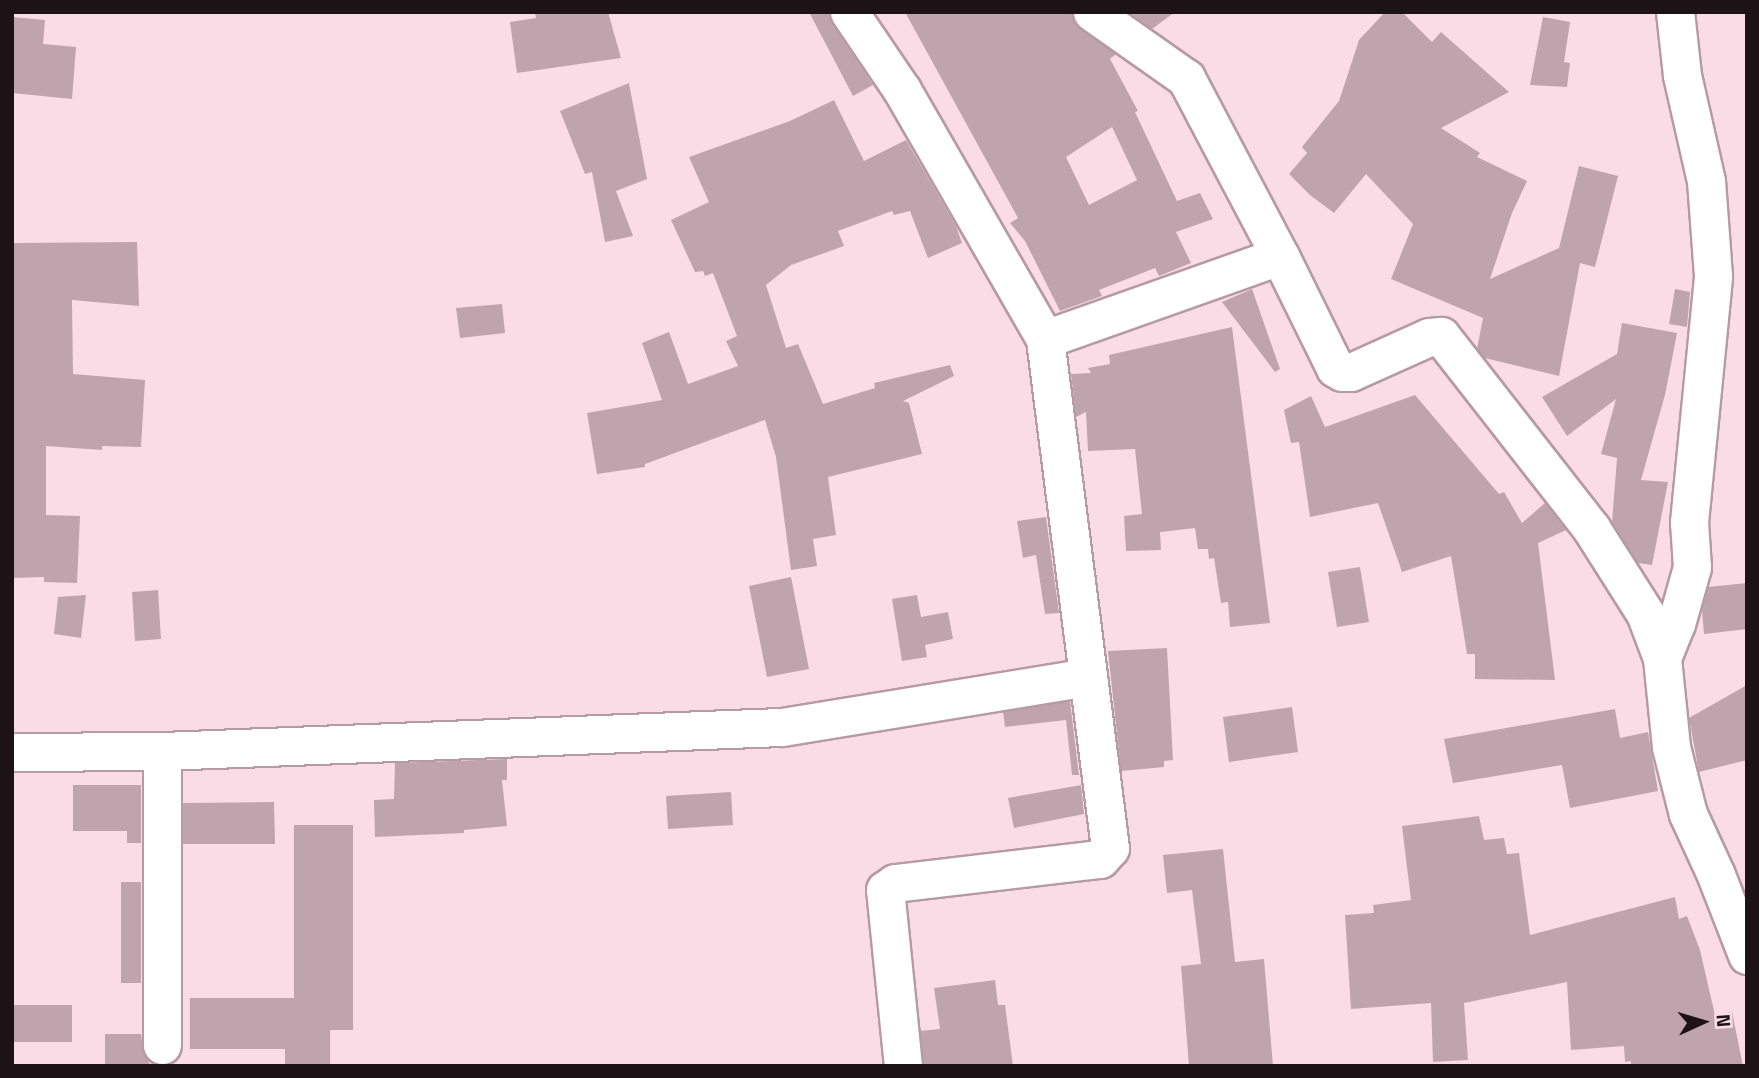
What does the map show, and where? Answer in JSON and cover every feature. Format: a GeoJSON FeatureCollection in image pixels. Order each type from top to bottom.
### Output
{"type":"FeatureCollection","features":[{"type":"Feature","properties":{"kind":"street"},"geometry":{"type":"LineString","coordinates":[[849,12],[902,90],[1045,339],[1110,848],[1100,859],[895,883],[885,890],[903,1066]]}},
{"type":"Feature","properties":{"kind":"street"},"geometry":{"type":"LineString","coordinates":[[1092,12],[1186,78],[1280,256],[1335,368],[1342,372],[1352,372],[1429,337],[1441,337],[1591,527],[1645,613],[1662,658],[1671,747],[1688,814],[1716,875],[1747,955]]}},
{"type":"Feature","properties":{"kind":"street"},"geometry":{"type":"LineString","coordinates":[[1662,658],[1676,624],[1692,567],[1689,522],[1713,276],[1706,181],[1682,75],[1675,12]]}},
{"type":"Feature","properties":{"kind":"street"},"geometry":{"type":"LineString","coordinates":[[1045,339],[1280,256]]}},
{"type":"Feature","properties":{"kind":"street"},"geometry":{"type":"LineString","coordinates":[[12,752],[162,751],[782,727],[1088,677]]}},
{"type":"Feature","properties":{"kind":"street"},"geometry":{"type":"LineString","coordinates":[[162,751],[162,1045]]}},
{"type":"Feature","properties":{"kind":"building"},"geometry":{"type":"Polygon","coordinates":[[[535,12],[608,12],[621,58],[517,73],[510,22],[536,18],[535,12]]]}},
{"type":"Feature","properties":{"kind":"building"},"geometry":{"type":"Polygon","coordinates":[[[809,12],[828,12],[832,24],[873,85],[853,96],[809,12]]]}},
{"type":"Feature","properties":{"kind":"building"},"geometry":{"type":"Polygon","coordinates":[[[905,12],[1071,12],[1080,29],[1116,54],[1110,59],[1138,111],[1135,112],[1177,201],[1200,193],[1213,219],[1176,232],[1191,263],[1159,276],[1155,268],[1099,290],[1102,296],[1060,311],[1025,241],[1010,223],[1018,218],[905,12]],[[1112,127],[1066,157],[1089,205],[1137,180],[1112,127]]]}},
{"type":"Feature","properties":{"kind":"building"},"geometry":{"type":"Polygon","coordinates":[[[1129,12],[1175,12],[1152,29],[1129,12]]]}},
{"type":"Feature","properties":{"kind":"building"},"geometry":{"type":"Polygon","coordinates":[[[1385,12],[1402,12],[1432,42],[1441,32],[1509,92],[1441,128],[1480,153],[1477,157],[1527,181],[1512,213],[1490,279],[1559,248],[1579,166],[1618,176],[1595,267],[1580,263],[1559,376],[1485,358],[1477,349],[1483,318],[1391,279],[1413,224],[1366,174],[1334,213],[1310,195],[1289,174],[1307,153],[1302,147],[1339,101],[1359,40],[1385,12]]]}},
{"type":"Feature","properties":{"kind":"building"},"geometry":{"type":"Polygon","coordinates":[[[12,17],[45,20],[43,44],[76,47],[72,99],[12,93],[12,17]]]}},
{"type":"Feature","properties":{"kind":"building"},"geometry":{"type":"Polygon","coordinates":[[[1543,17],[1570,22],[1564,62],[1570,63],[1567,87],[1530,85],[1543,17]]]}},
{"type":"Feature","properties":{"kind":"building"},"geometry":{"type":"Polygon","coordinates":[[[629,83],[647,179],[616,191],[633,236],[605,242],[592,172],[585,174],[560,111],[629,83]]]}},
{"type":"Feature","properties":{"kind":"building"},"geometry":{"type":"Polygon","coordinates":[[[834,100],[864,161],[906,140],[956,226],[962,243],[928,258],[910,211],[894,215],[892,211],[838,231],[844,246],[791,265],[766,285],[786,348],[798,344],[823,404],[875,388],[874,383],[950,365],[954,376],[903,401],[909,403],[922,454],[828,477],[836,535],[813,539],[817,566],[791,570],[776,457],[765,420],[645,464],[645,467],[597,474],[587,413],[662,400],[642,343],[669,332],[688,384],[738,366],[726,341],[737,336],[713,273],[705,276],[703,271],[695,272],[671,220],[709,202],[689,157],[790,121],[834,100]]]}},
{"type":"Feature","properties":{"kind":"building"},"geometry":{"type":"Polygon","coordinates":[[[137,242],[139,306],[72,300],[73,374],[145,380],[141,447],[102,446],[102,450],[46,446],[46,515],[80,516],[77,583],[44,582],[44,577],[12,578],[12,243],[137,242]]]}},
{"type":"Feature","properties":{"kind":"building"},"geometry":{"type":"Polygon","coordinates":[[[1252,289],[1280,369],[1275,372],[1222,302],[1252,289]]]}},
{"type":"Feature","properties":{"kind":"building"},"geometry":{"type":"Polygon","coordinates":[[[1675,289],[1690,292],[1687,327],[1669,324],[1675,289]]]}},
{"type":"Feature","properties":{"kind":"building"},"geometry":{"type":"Polygon","coordinates":[[[502,304],[505,333],[460,338],[456,308],[502,304]]]}},
{"type":"Feature","properties":{"kind":"building"},"geometry":{"type":"Polygon","coordinates":[[[1622,323],[1677,333],[1665,395],[1641,480],[1668,482],[1652,565],[1638,563],[1612,522],[1617,458],[1601,454],[1616,399],[1567,436],[1542,397],[1617,354],[1622,323]]]}},
{"type":"Feature","properties":{"kind":"building"},"geometry":{"type":"Polygon","coordinates":[[[1232,327],[1270,623],[1230,627],[1228,602],[1221,603],[1214,558],[1209,559],[1208,549],[1198,549],[1195,528],[1160,532],[1161,550],[1126,551],[1124,516],[1142,514],[1135,449],[1088,451],[1086,412],[1076,417],[1071,374],[1091,373],[1088,368],[1110,364],[1109,355],[1232,327]]]}},
{"type":"Feature","properties":{"kind":"building"},"geometry":{"type":"Polygon","coordinates":[[[1415,395],[1499,494],[1504,492],[1522,523],[1545,503],[1566,530],[1538,543],[1555,680],[1475,679],[1475,654],[1467,654],[1451,556],[1402,572],[1378,503],[1310,517],[1299,442],[1291,443],[1284,410],[1311,396],[1325,427],[1415,395]]]}},
{"type":"Feature","properties":{"kind":"building"},"geometry":{"type":"Polygon","coordinates":[[[1046,517],[1059,613],[1045,614],[1036,555],[1023,558],[1017,521],[1046,517]]]}},
{"type":"Feature","properties":{"kind":"building"},"geometry":{"type":"Polygon","coordinates":[[[1360,567],[1369,622],[1337,627],[1328,572],[1360,567]]]}},
{"type":"Feature","properties":{"kind":"building"},"geometry":{"type":"Polygon","coordinates":[[[791,577],[809,669],[767,677],[749,586],[791,577]]]}},
{"type":"Feature","properties":{"kind":"building"},"geometry":{"type":"Polygon","coordinates":[[[1747,583],[1747,629],[1704,634],[1702,610],[1708,587],[1747,583]]]}},
{"type":"Feature","properties":{"kind":"building"},"geometry":{"type":"Polygon","coordinates":[[[158,590],[161,639],[135,641],[132,592],[158,590]]]}},
{"type":"Feature","properties":{"kind":"building"},"geometry":{"type":"Polygon","coordinates":[[[86,595],[81,638],[54,634],[58,597],[86,595]]]}},
{"type":"Feature","properties":{"kind":"building"},"geometry":{"type":"Polygon","coordinates":[[[917,595],[921,617],[948,612],[953,639],[925,645],[927,657],[902,661],[892,599],[917,595]]]}},
{"type":"Feature","properties":{"kind":"building"},"geometry":{"type":"Polygon","coordinates":[[[1167,648],[1173,760],[1164,761],[1164,767],[1121,771],[1108,651],[1167,648]]]}},
{"type":"Feature","properties":{"kind":"building"},"geometry":{"type":"Polygon","coordinates":[[[1747,685],[1747,760],[1699,772],[1689,718],[1747,685]]]}},
{"type":"Feature","properties":{"kind":"building"},"geometry":{"type":"Polygon","coordinates":[[[1070,701],[1079,775],[1072,775],[1066,720],[1005,727],[1003,712],[1070,701]]]}},
{"type":"Feature","properties":{"kind":"building"},"geometry":{"type":"Polygon","coordinates":[[[1292,707],[1298,752],[1229,762],[1223,717],[1292,707]]]}},
{"type":"Feature","properties":{"kind":"building"},"geometry":{"type":"Polygon","coordinates":[[[1615,709],[1620,738],[1648,732],[1658,791],[1570,808],[1562,765],[1453,783],[1444,739],[1615,709]]]}},
{"type":"Feature","properties":{"kind":"building"},"geometry":{"type":"Polygon","coordinates":[[[507,759],[507,780],[502,780],[507,826],[464,830],[464,833],[375,837],[374,800],[394,799],[395,763],[507,759]]]}},
{"type":"Feature","properties":{"kind":"building"},"geometry":{"type":"Polygon","coordinates":[[[73,785],[141,785],[141,843],[127,843],[127,831],[73,831],[73,785]]]}},
{"type":"Feature","properties":{"kind":"building"},"geometry":{"type":"Polygon","coordinates":[[[1081,785],[1084,814],[1014,828],[1008,798],[1081,785]]]}},
{"type":"Feature","properties":{"kind":"building"},"geometry":{"type":"Polygon","coordinates":[[[731,792],[733,825],[668,829],[666,796],[731,792]]]}},
{"type":"Feature","properties":{"kind":"building"},"geometry":{"type":"Polygon","coordinates":[[[274,802],[275,844],[183,844],[183,803],[274,802]]]}},
{"type":"Feature","properties":{"kind":"building"},"geometry":{"type":"Polygon","coordinates":[[[1479,816],[1484,840],[1504,838],[1507,854],[1519,853],[1530,935],[1675,897],[1679,919],[1687,916],[1700,950],[1715,1015],[1732,1012],[1743,1066],[1631,1066],[1631,1061],[1625,1062],[1624,1046],[1571,1050],[1567,982],[1464,1003],[1468,1060],[1433,1062],[1431,1003],[1351,1009],[1345,915],[1374,913],[1373,905],[1411,900],[1402,826],[1479,816]]]}},
{"type":"Feature","properties":{"kind":"building"},"geometry":{"type":"Polygon","coordinates":[[[294,825],[353,825],[353,1030],[330,1030],[330,1066],[285,1066],[285,1049],[190,1049],[190,998],[294,998],[294,825]]]}},
{"type":"Feature","properties":{"kind":"building"},"geometry":{"type":"Polygon","coordinates":[[[1223,849],[1235,962],[1264,959],[1273,1066],[1189,1066],[1181,966],[1201,964],[1192,890],[1167,893],[1163,855],[1223,849]]]}},
{"type":"Feature","properties":{"kind":"building"},"geometry":{"type":"Polygon","coordinates":[[[121,882],[141,882],[141,983],[121,983],[121,882]]]}},
{"type":"Feature","properties":{"kind":"building"},"geometry":{"type":"Polygon","coordinates":[[[995,980],[998,1005],[1005,1005],[1013,1066],[924,1066],[920,1031],[940,1029],[934,988],[995,980]]]}},
{"type":"Feature","properties":{"kind":"building"},"geometry":{"type":"Polygon","coordinates":[[[12,1005],[72,1005],[72,1042],[12,1042],[12,1005]]]}},
{"type":"Feature","properties":{"kind":"building"},"geometry":{"type":"Polygon","coordinates":[[[105,1034],[141,1034],[144,1055],[151,1066],[105,1066],[105,1034]]]}}]}
